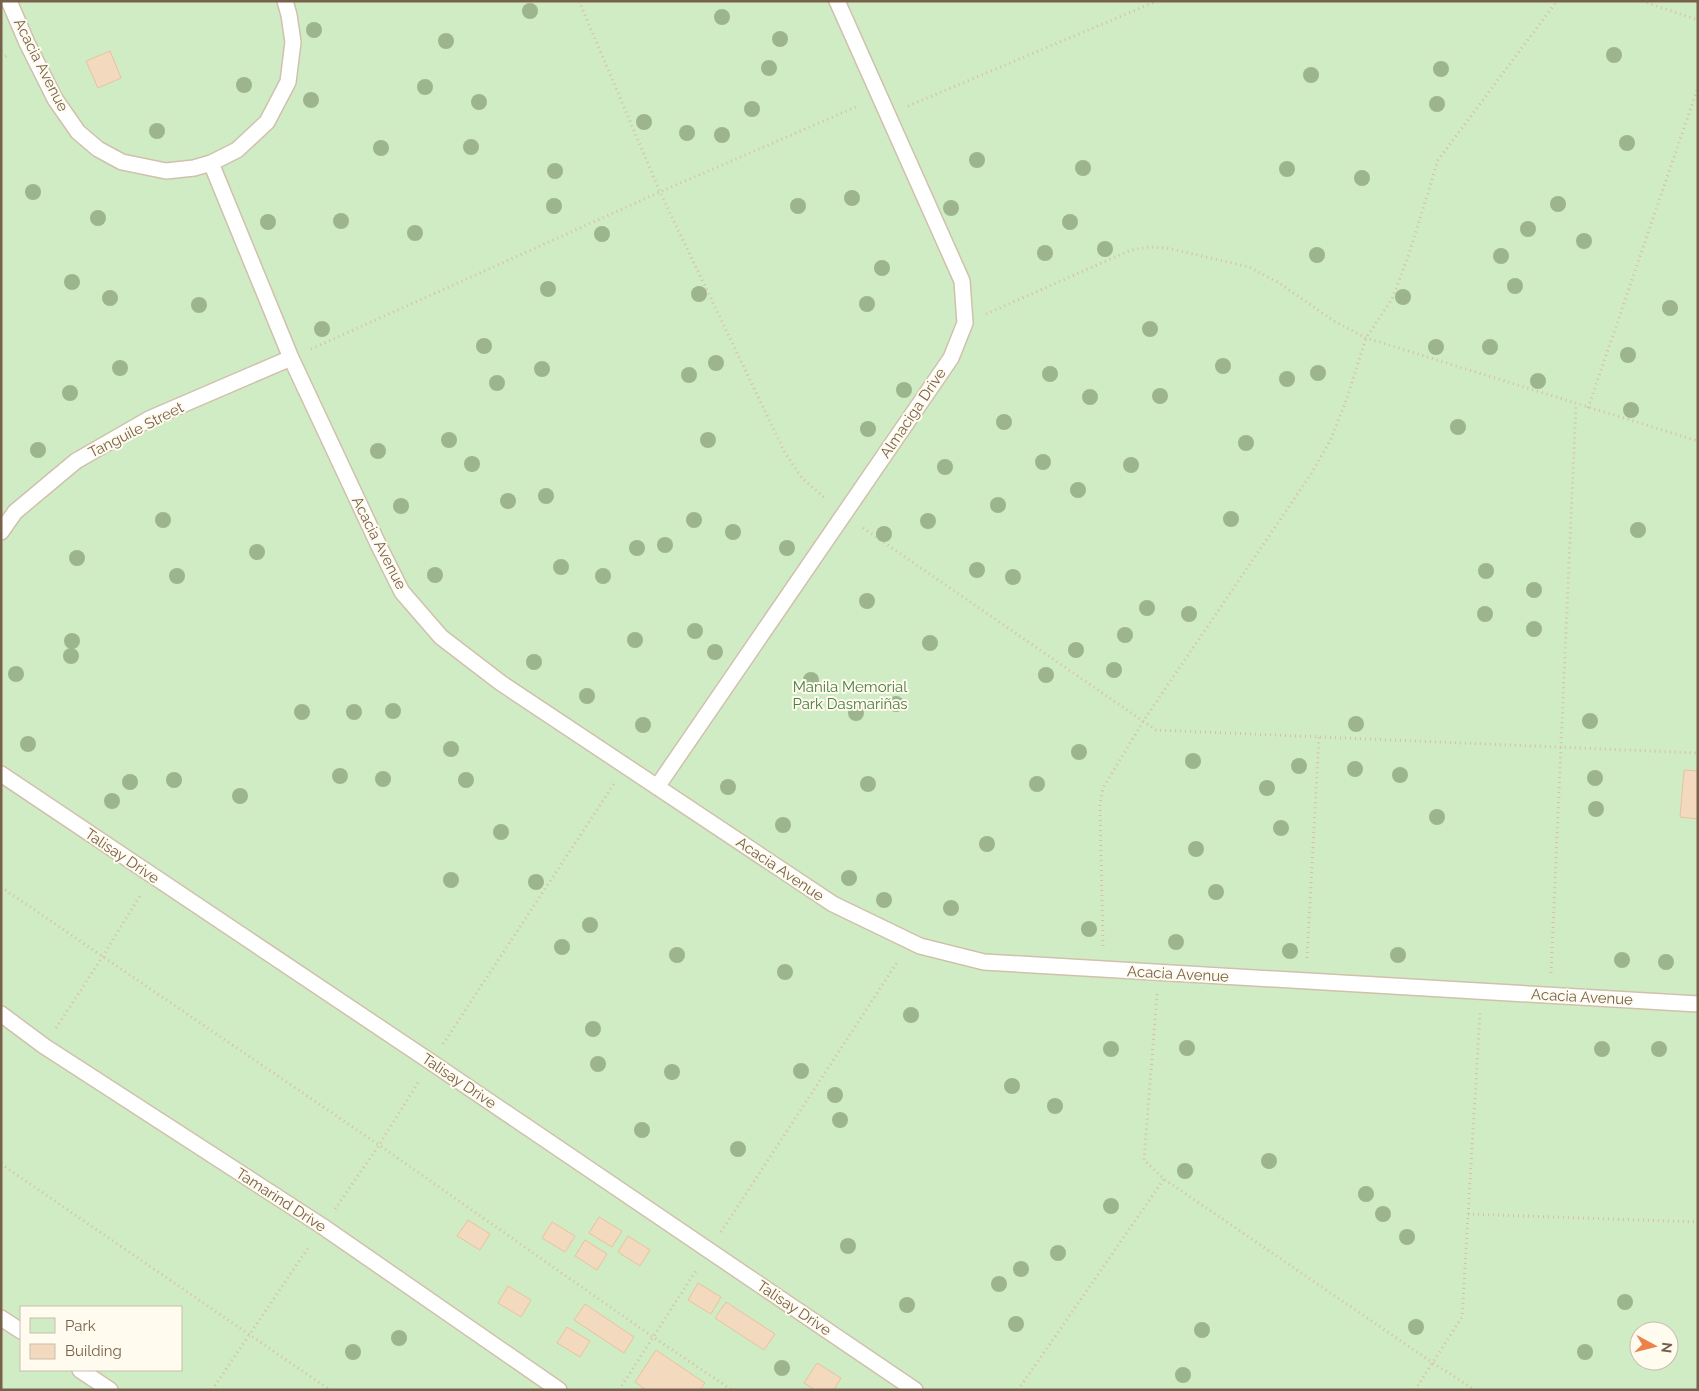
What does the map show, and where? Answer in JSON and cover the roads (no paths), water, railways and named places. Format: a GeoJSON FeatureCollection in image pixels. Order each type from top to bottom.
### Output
{"type":"FeatureCollection","features":[{"type":"Feature","properties":{"kind":"lane","name":"Acacia Avenue"},"geometry":{"type":"LineString","coordinates":[[9,1],[55,99],[78,132],[98,149],[122,162],[166,171],[194,168],[211,163],[237,150],[267,122],[288,82],[293,42],[285,1]]}},
{"type":"Feature","properties":{"kind":"lane","name":"Almaciga Drive"},"geometry":{"type":"LineString","coordinates":[[657,787],[951,358],[965,323],[962,281],[837,1]]}},
{"type":"Feature","properties":{"kind":"lane","name":"Acacia Avenue"},"geometry":{"type":"LineString","coordinates":[[211,163],[291,358],[378,546],[402,592],[441,637],[500,683],[833,904],[920,946],[984,962],[1159,974],[1698,1004]]}},
{"type":"Feature","properties":{"kind":"lane","name":"Tanguile Street"},"geometry":{"type":"LineString","coordinates":[[1,532],[15,512],[76,461],[149,420],[291,358]]}},
{"type":"Feature","properties":{"kind":"lane","name":"Talisay Drive"},"geometry":{"type":"LineString","coordinates":[[1,774],[431,1062],[914,1390]]}},
{"type":"Feature","properties":{"kind":"lane","name":"Tamarind Drive"},"geometry":{"type":"LineString","coordinates":[[1,1014],[44,1046],[322,1226],[559,1390]]}},
{"type":"Feature","properties":{"kind":"lane"},"geometry":{"type":"LineString","coordinates":[[1,1318],[20,1330]]}},
{"type":"Feature","properties":{"kind":"lane"},"geometry":{"type":"LineString","coordinates":[[82,1371],[110,1390]]}},
{"type":"Feature","properties":{"kind":"park label","name":"Manila Memorial Park Dasmariñas"},"geometry":{"type":"Point","coordinates":[850,696]}}]}
